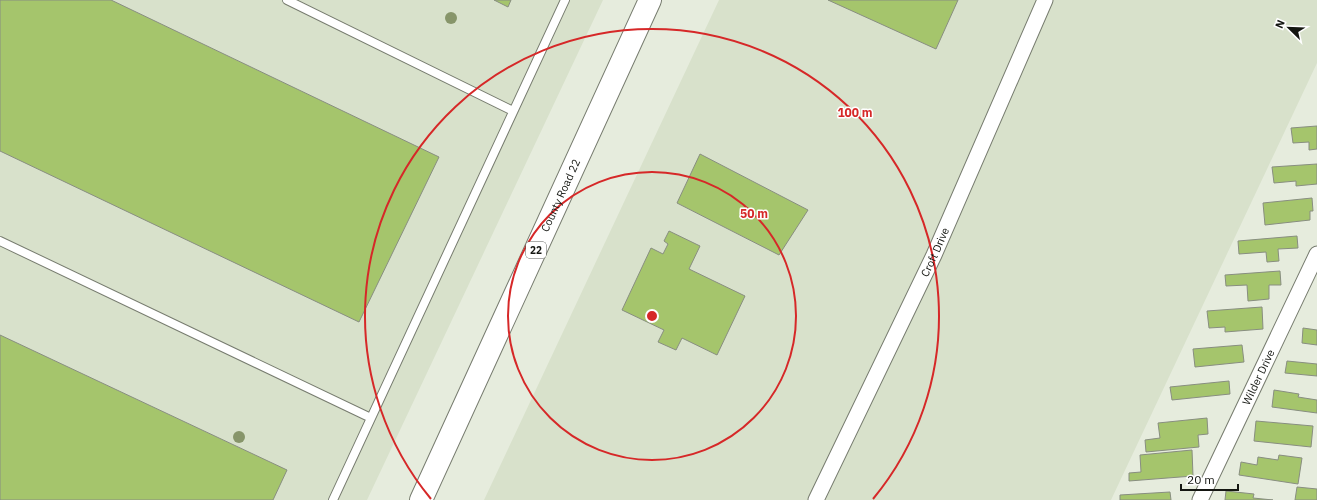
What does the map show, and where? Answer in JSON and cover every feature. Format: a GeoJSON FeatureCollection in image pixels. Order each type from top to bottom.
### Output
{"type":"FeatureCollection","features":[{"type":"Feature","properties":{"kind":"main road","name":"County Road 22"},"geometry":{"type":"LineString","coordinates":[[422,500],[650,0]]}},
{"type":"Feature","properties":{"kind":"street","name":"Croft Drive"},"geometry":{"type":"LineString","coordinates":[[816,500],[934,255],[1045,0]]}},
{"type":"Feature","properties":{"kind":"street","name":"Wilder Drive"},"geometry":{"type":"LineString","coordinates":[[1200,500],[1317,254]]}},
{"type":"Feature","properties":{"kind":"lane"},"geometry":{"type":"LineString","coordinates":[[287,0],[513,111]]}},
{"type":"Feature","properties":{"kind":"lane"},"geometry":{"type":"LineString","coordinates":[[333,500],[565,0]]}},
{"type":"Feature","properties":{"kind":"lane"},"geometry":{"type":"LineString","coordinates":[[0,241],[371,418]]}},
{"type":"Feature","properties":{"kind":"shaded area"},"geometry":{"type":"Polygon","coordinates":[[[0,0],[603,0],[367,500],[0,500],[0,0]]]}},
{"type":"Feature","properties":{"kind":"shaded area"},"geometry":{"type":"Polygon","coordinates":[[[719,0],[1317,0],[1317,63],[1111,500],[484,500],[719,0]]]}},
{"type":"Feature","properties":{"kind":"building"},"geometry":{"type":"Polygon","coordinates":[[[0,0],[111,0],[439,157],[359,322],[0,151],[0,0]]]}},
{"type":"Feature","properties":{"kind":"building"},"geometry":{"type":"Polygon","coordinates":[[[494,0],[511,0],[508,7],[494,0]]]}},
{"type":"Feature","properties":{"kind":"building"},"geometry":{"type":"Polygon","coordinates":[[[828,0],[958,0],[936,49],[828,0]]]}},
{"type":"Feature","properties":{"kind":"building"},"geometry":{"type":"Polygon","coordinates":[[[1317,126],[1317,149],[1309,150],[1309,142],[1293,143],[1291,128],[1317,126]]]}},
{"type":"Feature","properties":{"kind":"building"},"geometry":{"type":"Polygon","coordinates":[[[700,154],[808,210],[779,255],[677,203],[700,154]]]}},
{"type":"Feature","properties":{"kind":"building"},"geometry":{"type":"Polygon","coordinates":[[[1317,164],[1317,184],[1296,186],[1296,181],[1274,183],[1272,167],[1317,164]]]}},
{"type":"Feature","properties":{"kind":"building"},"geometry":{"type":"Polygon","coordinates":[[[1312,198],[1313,211],[1310,211],[1310,220],[1265,225],[1263,203],[1312,198]]]}},
{"type":"Feature","properties":{"kind":"building"},"geometry":{"type":"Polygon","coordinates":[[[669,231],[700,246],[689,269],[745,296],[717,355],[682,338],[676,350],[658,342],[664,330],[622,310],[651,248],[663,254],[668,244],[664,241],[669,231]]]}},
{"type":"Feature","properties":{"kind":"building"},"geometry":{"type":"Polygon","coordinates":[[[1297,236],[1298,248],[1278,249],[1279,261],[1267,262],[1266,252],[1239,254],[1238,241],[1297,236]]]}},
{"type":"Feature","properties":{"kind":"building"},"geometry":{"type":"Polygon","coordinates":[[[1280,271],[1281,285],[1269,285],[1269,299],[1248,301],[1247,285],[1226,286],[1225,275],[1280,271]]]}},
{"type":"Feature","properties":{"kind":"building"},"geometry":{"type":"Polygon","coordinates":[[[1262,307],[1263,329],[1225,332],[1225,327],[1209,328],[1207,311],[1262,307]]]}},
{"type":"Feature","properties":{"kind":"building"},"geometry":{"type":"Polygon","coordinates":[[[1303,328],[1317,330],[1317,345],[1302,343],[1303,328]]]}},
{"type":"Feature","properties":{"kind":"building"},"geometry":{"type":"Polygon","coordinates":[[[0,335],[287,470],[273,500],[0,500],[0,335]]]}},
{"type":"Feature","properties":{"kind":"building"},"geometry":{"type":"Polygon","coordinates":[[[1242,345],[1244,362],[1195,367],[1193,349],[1242,345]]]}},
{"type":"Feature","properties":{"kind":"building"},"geometry":{"type":"Polygon","coordinates":[[[1287,361],[1317,364],[1317,376],[1285,373],[1287,361]]]}},
{"type":"Feature","properties":{"kind":"building"},"geometry":{"type":"Polygon","coordinates":[[[1229,381],[1230,394],[1172,400],[1170,387],[1229,381]]]}},
{"type":"Feature","properties":{"kind":"building"},"geometry":{"type":"Polygon","coordinates":[[[1274,390],[1299,394],[1298,397],[1317,400],[1317,413],[1272,407],[1274,390]]]}},
{"type":"Feature","properties":{"kind":"building"},"geometry":{"type":"Polygon","coordinates":[[[1207,418],[1208,434],[1198,435],[1199,447],[1146,452],[1145,440],[1160,438],[1158,423],[1207,418]]]}},
{"type":"Feature","properties":{"kind":"building"},"geometry":{"type":"Polygon","coordinates":[[[1256,421],[1313,426],[1311,447],[1254,441],[1256,421]]]}},
{"type":"Feature","properties":{"kind":"building"},"geometry":{"type":"Polygon","coordinates":[[[1192,450],[1193,476],[1129,481],[1129,473],[1141,472],[1140,455],[1192,450]]]}},
{"type":"Feature","properties":{"kind":"building"},"geometry":{"type":"Polygon","coordinates":[[[1279,455],[1302,458],[1298,484],[1239,475],[1241,462],[1257,465],[1258,457],[1278,460],[1279,455]]]}},
{"type":"Feature","properties":{"kind":"building"},"geometry":{"type":"Polygon","coordinates":[[[1297,487],[1317,489],[1317,500],[1295,500],[1297,487]]]}},
{"type":"Feature","properties":{"kind":"building"},"geometry":{"type":"Polygon","coordinates":[[[1226,491],[1254,494],[1253,498],[1273,500],[1225,500],[1226,491]]]}},
{"type":"Feature","properties":{"kind":"building"},"geometry":{"type":"Polygon","coordinates":[[[1170,492],[1171,500],[1120,500],[1120,495],[1170,492]]]}}]}
